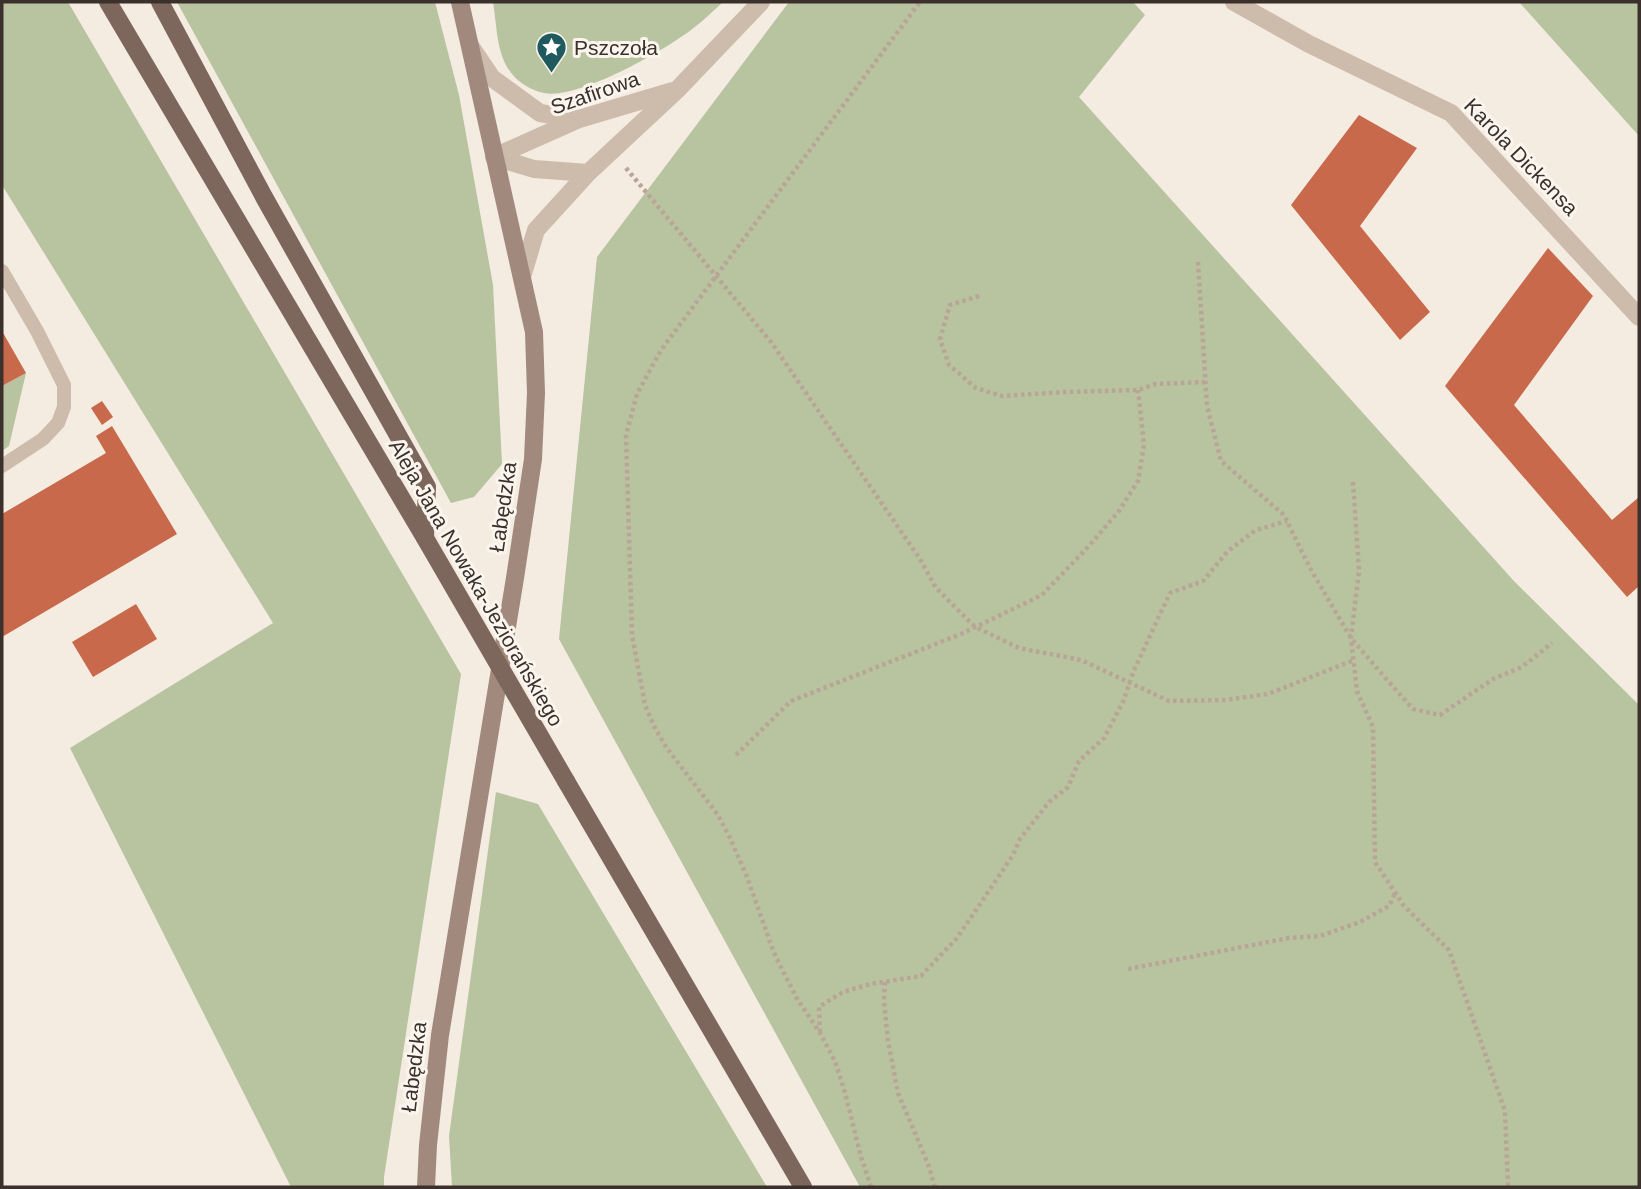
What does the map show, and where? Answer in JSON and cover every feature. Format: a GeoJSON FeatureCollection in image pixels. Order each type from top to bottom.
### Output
{"type":"FeatureCollection","features":[{"type":"Feature","properties":{"kind":"main road","name":"Aleja Jana Nowaka-Jeziorańskiego"},"geometry":{"type":"LineString","coordinates":[[108,2],[425,538],[803,1187]]}},
{"type":"Feature","properties":{"kind":"main road"},"geometry":{"type":"LineString","coordinates":[[160,2],[264,197],[427,487],[425,538]]}},
{"type":"Feature","properties":{"kind":"street","name":"Łabędzka"},"geometry":{"type":"LineString","coordinates":[[426,1187],[440,1035],[507,632],[533,458],[536,393],[534,331],[460,2]]}},
{"type":"Feature","properties":{"kind":"street","name":"Szafirowa"},"geometry":{"type":"LineString","coordinates":[[494,157],[579,119],[677,90],[761,2]]}},
{"type":"Feature","properties":{"kind":"street","name":"Karola Dickensa"},"geometry":{"type":"LineString","coordinates":[[1234,2],[1309,44],[1451,113],[1639,317]]}},
{"type":"Feature","properties":{"kind":"street"},"geometry":{"type":"LineString","coordinates":[[469,43],[492,78],[540,113],[579,119]]}},
{"type":"Feature","properties":{"kind":"street"},"geometry":{"type":"LineString","coordinates":[[522,276],[536,230],[588,173],[677,90]]}},
{"type":"Feature","properties":{"kind":"street"},"geometry":{"type":"LineString","coordinates":[[494,157],[534,169],[588,173]]}},
{"type":"Feature","properties":{"kind":"lane"},"geometry":{"type":"LineString","coordinates":[[2,271],[37,331],[64,386],[64,407],[58,423],[43,439],[2,466]]}},
{"type":"Feature","properties":{"kind":"path"},"geometry":{"type":"LineString","coordinates":[[871,1187],[835,1061],[796,997],[774,953],[730,838],[718,816],[666,747],[645,705],[632,635],[626,435],[637,394],[661,350],[920,2]]}},
{"type":"Feature","properties":{"kind":"path"},"geometry":{"type":"LineString","coordinates":[[626,167],[771,342],[920,559],[936,588],[975,627],[1018,648],[1081,660],[1170,701],[1226,700],[1268,694],[1354,660]]}},
{"type":"Feature","properties":{"kind":"path"},"geometry":{"type":"LineString","coordinates":[[1198,262],[1207,406],[1221,461],[1283,515],[1351,638],[1413,709],[1440,715],[1493,679],[1522,667],[1552,643]]}},
{"type":"Feature","properties":{"kind":"path"},"geometry":{"type":"LineString","coordinates":[[979,296],[950,305],[940,340],[948,365],[976,388],[1002,396],[1138,390],[1156,384],[1205,382]]}},
{"type":"Feature","properties":{"kind":"path"},"geometry":{"type":"LineString","coordinates":[[736,755],[791,701],[975,627],[1042,595],[1119,511],[1138,481],[1144,445],[1138,390]]}},
{"type":"Feature","properties":{"kind":"path"},"geometry":{"type":"LineString","coordinates":[[1353,482],[1359,571],[1351,638],[1357,691],[1373,727],[1375,863],[1404,906],[1449,950],[1505,1111],[1508,1187]]}},
{"type":"Feature","properties":{"kind":"path"},"geometry":{"type":"LineString","coordinates":[[820,1033],[818,1007],[843,992],[870,984],[920,976],[957,938],[1013,855],[1020,839],[1049,802],[1068,787],[1079,761],[1104,738],[1123,702],[1170,593],[1203,581],[1228,551],[1256,530],[1286,521]]}},
{"type":"Feature","properties":{"kind":"path"},"geometry":{"type":"LineString","coordinates":[[1128,969],[1289,938],[1320,936],[1360,922],[1389,906],[1395,892]]}},
{"type":"Feature","properties":{"kind":"path"},"geometry":{"type":"LineString","coordinates":[[885,982],[888,1041],[898,1093],[935,1187]]}},
{"type":"Feature","properties":{"kind":"green space"},"geometry":{"type":"Polygon","coordinates":[[[2,2],[68,2],[461,674],[384,1187],[291,1187],[70,748],[273,623],[2,185],[2,2]]]}},
{"type":"Feature","properties":{"kind":"green space"},"geometry":{"type":"Polygon","coordinates":[[[177,2],[435,2],[459,95],[493,285],[502,464],[474,497],[451,503],[177,2]]]}},
{"type":"Feature","properties":{"kind":"green space"},"geometry":{"type":"Polygon","coordinates":[[[493,2],[723,2],[691,30],[620,72],[577,89],[544,93],[522,83],[507,66],[500,49],[493,2]]]}},
{"type":"Feature","properties":{"kind":"green space"},"geometry":{"type":"Polygon","coordinates":[[[789,2],[1133,2],[1145,15],[1079,97],[1513,580],[1639,705],[1639,1187],[860,1187],[559,639],[597,257],[789,2]]]}},
{"type":"Feature","properties":{"kind":"green space"},"geometry":{"type":"Polygon","coordinates":[[[1519,2],[1639,2],[1639,136],[1519,2]]]}},
{"type":"Feature","properties":{"kind":"green space"},"geometry":{"type":"Polygon","coordinates":[[[26,373],[9,446],[2,451],[2,386],[26,373]]]}},
{"type":"Feature","properties":{"kind":"green space"},"geometry":{"type":"Polygon","coordinates":[[[496,792],[538,804],[767,1187],[452,1187],[449,1136],[496,792]]]}},
{"type":"Feature","properties":{"kind":"building"},"geometry":{"type":"Polygon","coordinates":[[[1359,115],[1417,148],[1360,226],[1430,312],[1400,340],[1291,205],[1359,115]]]}},
{"type":"Feature","properties":{"kind":"building"},"geometry":{"type":"Polygon","coordinates":[[[1548,248],[1593,296],[1514,405],[1612,520],[1639,497],[1639,586],[1627,597],[1445,386],[1548,248]]]}},
{"type":"Feature","properties":{"kind":"building"},"geometry":{"type":"Polygon","coordinates":[[[2,331],[26,373],[2,386],[2,331]]]}},
{"type":"Feature","properties":{"kind":"building"},"geometry":{"type":"Polygon","coordinates":[[[102,401],[113,417],[102,425],[91,408],[102,401]]]}},
{"type":"Feature","properties":{"kind":"building"},"geometry":{"type":"Polygon","coordinates":[[[112,426],[177,534],[2,637],[2,514],[106,453],[96,436],[112,426]]]}},
{"type":"Feature","properties":{"kind":"building"},"geometry":{"type":"Polygon","coordinates":[[[136,604],[157,639],[93,677],[72,642],[136,604]]]}},
{"type":"Feature","properties":{"kind":"place","name":"Pszczoła"},"geometry":{"type":"Point","coordinates":[551,75]}}]}
